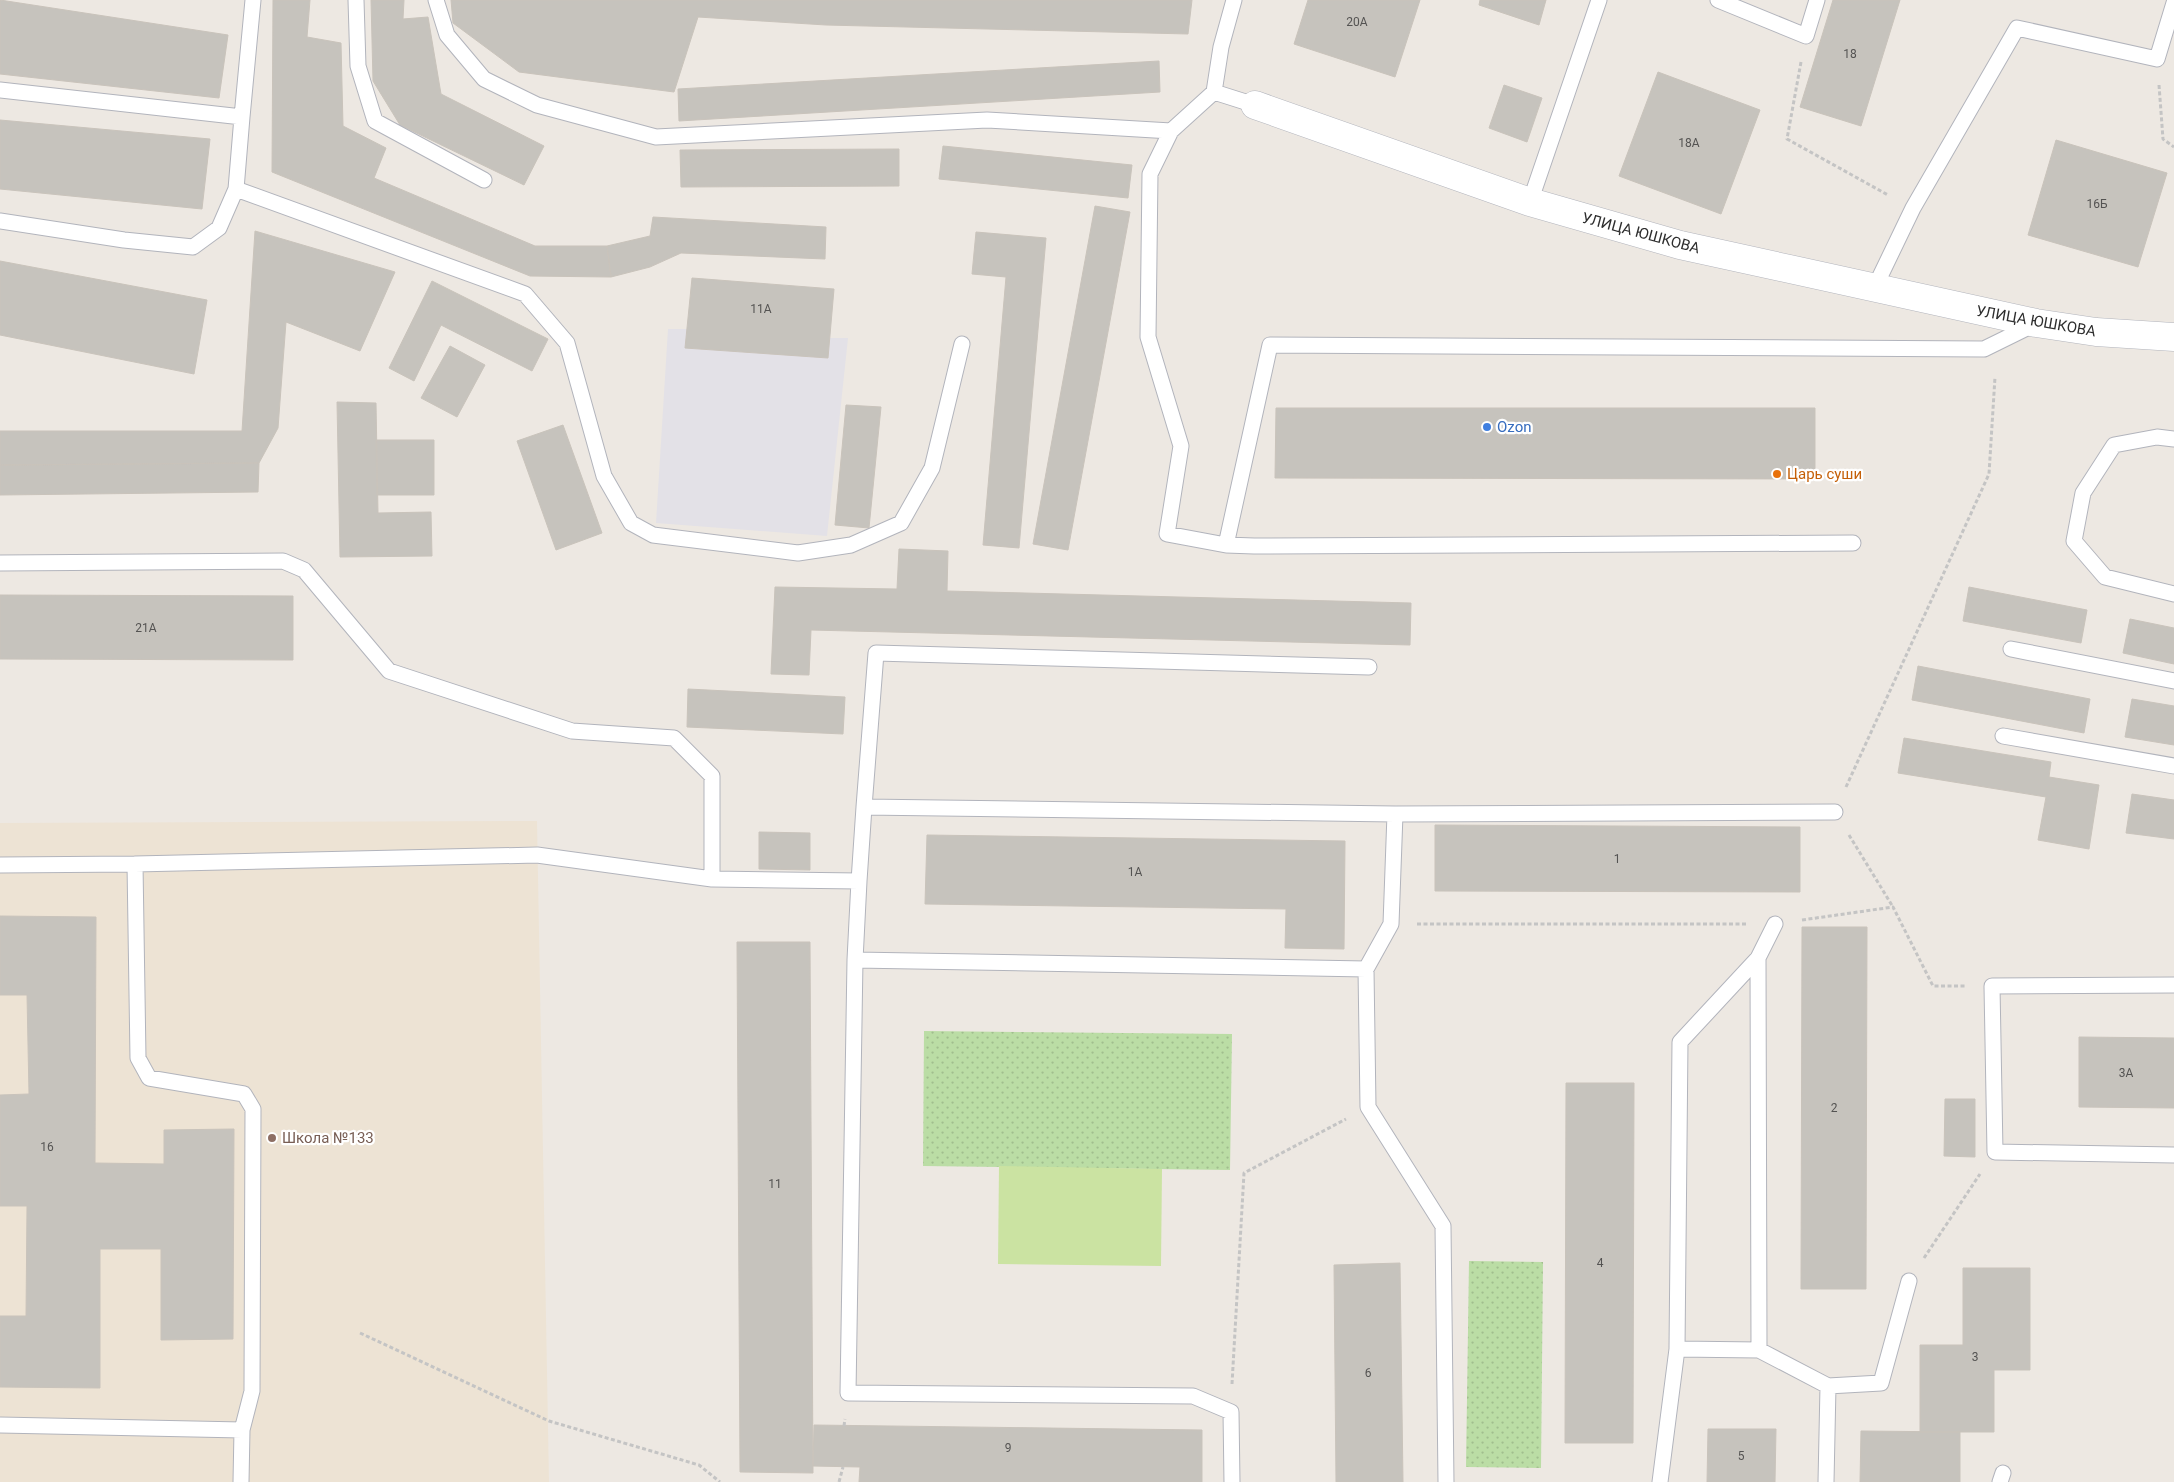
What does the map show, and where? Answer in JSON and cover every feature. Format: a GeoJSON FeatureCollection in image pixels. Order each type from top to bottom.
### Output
{"type":"FeatureCollection","features":[{"type":"Feature","properties":{"kind":"street","name":"УЛИЦА ЮШКОВА"},"geometry":{"type":"LineString","coordinates":[[1255,105],[1530,202],[1680,245],[2036,323],[2096,332],[2174,337]]}},
{"type":"Feature","properties":{"kind":"lane"},"geometry":{"type":"LineString","coordinates":[[0,221],[124,240],[193,247],[219,228],[236,189],[253,0]]}},
{"type":"Feature","properties":{"kind":"lane"},"geometry":{"type":"LineString","coordinates":[[356,0],[358,66],[375,122],[484,180]]}},
{"type":"Feature","properties":{"kind":"lane"},"geometry":{"type":"LineString","coordinates":[[436,0],[446,35],[484,79],[537,105],[656,137],[987,120],[1171,131]]}},
{"type":"Feature","properties":{"kind":"lane"},"geometry":{"type":"LineString","coordinates":[[1234,0],[1221,47],[1214,92],[1171,131],[1150,174],[1148,337],[1181,446],[1167,534],[1226,544],[1264,546],[1853,543]]}},
{"type":"Feature","properties":{"kind":"lane"},"geometry":{"type":"LineString","coordinates":[[1530,202],[1599,0]]}},
{"type":"Feature","properties":{"kind":"lane"},"geometry":{"type":"LineString","coordinates":[[1718,0],[1806,36],[1817,0]]}},
{"type":"Feature","properties":{"kind":"lane"},"geometry":{"type":"LineString","coordinates":[[1874,289],[1913,208],[2017,28],[2157,59],[2174,4]]}},
{"type":"Feature","properties":{"kind":"lane"},"geometry":{"type":"LineString","coordinates":[[0,90],[242,117]]}},
{"type":"Feature","properties":{"kind":"lane","name":"УЛИЦА ЮШКОВА"},"geometry":{"type":"LineString","coordinates":[[1214,92],[1255,105]]}},
{"type":"Feature","properties":{"kind":"lane"},"geometry":{"type":"LineString","coordinates":[[236,189],[525,294],[567,343],[604,476],[630,523],[654,535],[798,553],[851,545],[901,523],[932,468],[962,344]]}},
{"type":"Feature","properties":{"kind":"lane"},"geometry":{"type":"LineString","coordinates":[[1226,544],[1270,344],[1984,350],[2036,323]]}},
{"type":"Feature","properties":{"kind":"lane"},"geometry":{"type":"LineString","coordinates":[[2174,439],[2156,437],[2114,445],[2083,493],[2074,541],[2105,578],[2174,594]]}},
{"type":"Feature","properties":{"kind":"lane"},"geometry":{"type":"LineString","coordinates":[[0,563],[283,561],[304,570],[389,671],[572,731],[674,738],[712,776],[712,879]]}},
{"type":"Feature","properties":{"kind":"lane"},"geometry":{"type":"LineString","coordinates":[[2011,649],[2174,681]]}},
{"type":"Feature","properties":{"kind":"lane"},"geometry":{"type":"LineString","coordinates":[[1232,1482],[1231,1412],[1193,1396],[848,1393],[854,960],[876,653],[1369,667]]}},
{"type":"Feature","properties":{"kind":"lane"},"geometry":{"type":"LineString","coordinates":[[2004,736],[2174,766]]}},
{"type":"Feature","properties":{"kind":"lane"},"geometry":{"type":"LineString","coordinates":[[864,807],[1395,814],[1835,812]]}},
{"type":"Feature","properties":{"kind":"lane"},"geometry":{"type":"LineString","coordinates":[[1395,814],[1391,924],[1366,970],[1368,1107],[1443,1226],[1446,1482]]}},
{"type":"Feature","properties":{"kind":"lane"},"geometry":{"type":"LineString","coordinates":[[0,864],[135,864],[537,855],[712,879],[859,881]]}},
{"type":"Feature","properties":{"kind":"lane"},"geometry":{"type":"LineString","coordinates":[[135,864],[138,1058],[149,1078],[244,1094],[254,1109],[252,1391],[242,1430],[241,1482]]}},
{"type":"Feature","properties":{"kind":"lane"},"geometry":{"type":"LineString","coordinates":[[1660,1482],[1677,1349],[1680,1042],[1758,958],[1775,924]]}},
{"type":"Feature","properties":{"kind":"lane"},"geometry":{"type":"LineString","coordinates":[[1758,958],[1759,1350]]}},
{"type":"Feature","properties":{"kind":"lane"},"geometry":{"type":"LineString","coordinates":[[854,960],[1366,970]]}},
{"type":"Feature","properties":{"kind":"lane"},"geometry":{"type":"LineString","coordinates":[[2174,985],[1992,986],[1995,1152],[2174,1155]]}},
{"type":"Feature","properties":{"kind":"lane"},"geometry":{"type":"LineString","coordinates":[[1677,1349],[1759,1350],[1828,1386],[1881,1383],[1908,1281]]}},
{"type":"Feature","properties":{"kind":"lane"},"geometry":{"type":"LineString","coordinates":[[1826,1482],[1828,1386]]}},
{"type":"Feature","properties":{"kind":"lane"},"geometry":{"type":"LineString","coordinates":[[0,1425],[242,1430]]}},
{"type":"Feature","properties":{"kind":"path"},"geometry":{"type":"LineString","coordinates":[[1806,36],[1787,139],[1913,208]]}},
{"type":"Feature","properties":{"kind":"path"},"geometry":{"type":"LineString","coordinates":[[2157,59],[2163,140],[2174,147]]}},
{"type":"Feature","properties":{"kind":"path"},"geometry":{"type":"LineString","coordinates":[[1992,986],[1933,986],[1892,907],[1835,812],[1989,474],[1996,377]]}},
{"type":"Feature","properties":{"kind":"path"},"geometry":{"type":"LineString","coordinates":[[1391,924],[1775,924],[1892,907]]}},
{"type":"Feature","properties":{"kind":"path"},"geometry":{"type":"LineString","coordinates":[[1231,1412],[1244,1173],[1368,1107]]}},
{"type":"Feature","properties":{"kind":"path"},"geometry":{"type":"LineString","coordinates":[[1908,1281],[1995,1152]]}},
{"type":"Feature","properties":{"kind":"path"},"geometry":{"type":"LineString","coordinates":[[360,1333],[549,1421],[699,1465],[720,1482]]}},
{"type":"Feature","properties":{"kind":"path"},"geometry":{"type":"LineString","coordinates":[[839,1482],[843,1467]]}},
{"type":"Feature","properties":{"kind":"shaded area"},"geometry":{"type":"Polygon","coordinates":[[[834,289],[830,338],[848,338],[827,536],[656,523],[668,329],[687,329],[834,289]]]}},
{"type":"Feature","properties":{"kind":"shaded area","name":"Школа №133"},"geometry":{"type":"Polygon","coordinates":[[[537,821],[549,1482],[0,1482],[0,823],[537,821]]]}},
{"type":"Feature","properties":{"kind":"green space"},"geometry":{"type":"Polygon","coordinates":[[[924,1031],[1232,1034],[1230,1170],[923,1166],[924,1031]]]}},
{"type":"Feature","properties":{"kind":"green space"},"geometry":{"type":"Polygon","coordinates":[[[999,1166],[1162,1169],[1161,1266],[998,1264],[999,1166]]]}},
{"type":"Feature","properties":{"kind":"green space"},"geometry":{"type":"Polygon","coordinates":[[[1469,1261],[1543,1262],[1541,1468],[1466,1467],[1469,1261]]]}},
{"type":"Feature","properties":{"kind":"building"},"geometry":{"type":"Polygon","coordinates":[[[0,0],[228,35],[219,98],[0,74],[0,0]]]}},
{"type":"Feature","properties":{"kind":"building"},"geometry":{"type":"Polygon","coordinates":[[[273,0],[310,0],[307,37],[341,43],[343,126],[386,148],[374,178],[535,246],[607,246],[611,277],[530,276],[272,172],[273,0]]]}},
{"type":"Feature","properties":{"kind":"building"},"geometry":{"type":"Polygon","coordinates":[[[371,0],[404,0],[403,19],[428,17],[441,94],[544,146],[524,185],[400,125],[373,81],[371,0]]]}},
{"type":"Feature","properties":{"kind":"building"},"geometry":{"type":"Polygon","coordinates":[[[451,0],[1192,0],[1188,34],[826,25],[698,17],[674,92],[519,72],[453,23],[451,0]]]}},
{"type":"Feature","properties":{"kind":"building"},"geometry":{"type":"Polygon","coordinates":[[[1308,0],[1420,0],[1395,77],[1294,44],[1308,0]]]}},
{"type":"Feature","properties":{"kind":"building"},"geometry":{"type":"Polygon","coordinates":[[[1480,0],[1546,0],[1539,25],[1479,5],[1480,0]]]}},
{"type":"Feature","properties":{"kind":"building"},"geometry":{"type":"Polygon","coordinates":[[[1833,0],[1900,0],[1861,126],[1800,107],[1833,0]]]}},
{"type":"Feature","properties":{"kind":"building"},"geometry":{"type":"Polygon","coordinates":[[[1159,61],[1160,92],[679,121],[678,89],[1159,61]]]}},
{"type":"Feature","properties":{"kind":"building"},"geometry":{"type":"Polygon","coordinates":[[[1658,72],[1760,110],[1721,214],[1619,176],[1658,72]]]}},
{"type":"Feature","properties":{"kind":"building"},"geometry":{"type":"Polygon","coordinates":[[[1504,85],[1542,98],[1527,142],[1489,128],[1504,85]]]}},
{"type":"Feature","properties":{"kind":"building"},"geometry":{"type":"Polygon","coordinates":[[[0,120],[210,139],[202,209],[0,189],[0,120]]]}},
{"type":"Feature","properties":{"kind":"building"},"geometry":{"type":"Polygon","coordinates":[[[2056,140],[2167,173],[2138,267],[2028,235],[2056,140]]]}},
{"type":"Feature","properties":{"kind":"building"},"geometry":{"type":"Polygon","coordinates":[[[943,146],[1132,165],[1128,198],[939,179],[943,146]]]}},
{"type":"Feature","properties":{"kind":"building"},"geometry":{"type":"Polygon","coordinates":[[[899,149],[899,186],[681,187],[680,150],[899,149]]]}},
{"type":"Feature","properties":{"kind":"building"},"geometry":{"type":"Polygon","coordinates":[[[1095,206],[1130,212],[1068,550],[1033,544],[1095,206]]]}},
{"type":"Feature","properties":{"kind":"building"},"geometry":{"type":"Polygon","coordinates":[[[653,217],[826,227],[825,259],[681,253],[650,267],[611,277],[607,246],[650,236],[653,217]]]}},
{"type":"Feature","properties":{"kind":"building"},"geometry":{"type":"Polygon","coordinates":[[[255,231],[395,272],[360,351],[286,322],[278,428],[259,463],[0,465],[0,431],[242,431],[255,231]]]}},
{"type":"Feature","properties":{"kind":"building"},"geometry":{"type":"Polygon","coordinates":[[[976,232],[1046,238],[1019,548],[983,545],[1006,277],[972,274],[976,232]]]}},
{"type":"Feature","properties":{"kind":"building"},"geometry":{"type":"Polygon","coordinates":[[[0,261],[207,300],[194,374],[0,335],[0,261]]]}},
{"type":"Feature","properties":{"kind":"building"},"geometry":{"type":"Polygon","coordinates":[[[692,278],[834,289],[828,358],[685,348],[692,278]]]}},
{"type":"Feature","properties":{"kind":"building"},"geometry":{"type":"Polygon","coordinates":[[[432,281],[548,339],[532,371],[441,325],[414,381],[389,368],[432,281]]]}},
{"type":"Feature","properties":{"kind":"building"},"geometry":{"type":"Polygon","coordinates":[[[450,346],[485,365],[457,417],[421,398],[450,346]]]}},
{"type":"Feature","properties":{"kind":"building"},"geometry":{"type":"Polygon","coordinates":[[[337,402],[376,403],[378,513],[431,512],[432,556],[340,557],[337,402]]]}},
{"type":"Feature","properties":{"kind":"building"},"geometry":{"type":"Polygon","coordinates":[[[846,405],[881,407],[869,528],[835,525],[846,405]]]}},
{"type":"Feature","properties":{"kind":"building"},"geometry":{"type":"Polygon","coordinates":[[[1276,408],[1815,408],[1815,479],[1275,478],[1276,408]]]}},
{"type":"Feature","properties":{"kind":"building"},"geometry":{"type":"Polygon","coordinates":[[[563,425],[602,533],[556,550],[517,441],[563,425]]]}},
{"type":"Feature","properties":{"kind":"building"},"geometry":{"type":"Polygon","coordinates":[[[376,440],[434,440],[434,495],[377,495],[376,440]]]}},
{"type":"Feature","properties":{"kind":"building"},"geometry":{"type":"Polygon","coordinates":[[[259,463],[258,492],[0,495],[0,465],[259,463]]]}},
{"type":"Feature","properties":{"kind":"building"},"geometry":{"type":"Polygon","coordinates":[[[899,549],[948,551],[947,591],[1411,603],[1410,645],[811,630],[809,675],[771,674],[775,587],[897,589],[899,549]]]}},
{"type":"Feature","properties":{"kind":"building"},"geometry":{"type":"Polygon","coordinates":[[[1969,587],[2087,610],[2081,643],[1963,621],[1969,587]]]}},
{"type":"Feature","properties":{"kind":"building"},"geometry":{"type":"Polygon","coordinates":[[[0,595],[293,596],[293,660],[0,659],[0,595]]]}},
{"type":"Feature","properties":{"kind":"building"},"geometry":{"type":"Polygon","coordinates":[[[2130,619],[2174,628],[2174,664],[2123,653],[2130,619]]]}},
{"type":"Feature","properties":{"kind":"building"},"geometry":{"type":"Polygon","coordinates":[[[1918,666],[2090,699],[2084,733],[1912,700],[1918,666]]]}},
{"type":"Feature","properties":{"kind":"building"},"geometry":{"type":"Polygon","coordinates":[[[688,689],[845,697],[843,734],[687,727],[688,689]]]}},
{"type":"Feature","properties":{"kind":"building"},"geometry":{"type":"Polygon","coordinates":[[[2132,699],[2174,706],[2174,745],[2125,737],[2132,699]]]}},
{"type":"Feature","properties":{"kind":"building"},"geometry":{"type":"Polygon","coordinates":[[[1904,738],[2051,762],[2049,777],[2099,785],[2089,849],[2038,840],[2046,797],[1898,773],[1904,738]]]}},
{"type":"Feature","properties":{"kind":"building"},"geometry":{"type":"Polygon","coordinates":[[[2132,794],[2174,800],[2174,839],[2126,833],[2132,794]]]}},
{"type":"Feature","properties":{"kind":"building"},"geometry":{"type":"Polygon","coordinates":[[[1435,825],[1800,827],[1800,892],[1435,891],[1435,825]]]}},
{"type":"Feature","properties":{"kind":"building"},"geometry":{"type":"Polygon","coordinates":[[[759,832],[810,833],[810,870],[759,869],[759,832]]]}},
{"type":"Feature","properties":{"kind":"building"},"geometry":{"type":"Polygon","coordinates":[[[927,835],[1345,841],[1344,949],[1285,948],[1286,909],[925,904],[927,835]]]}},
{"type":"Feature","properties":{"kind":"building"},"geometry":{"type":"Polygon","coordinates":[[[0,916],[96,917],[95,1163],[164,1164],[164,1130],[234,1129],[233,1339],[161,1340],[161,1249],[100,1249],[100,1388],[0,1387],[0,1316],[26,1316],[27,1206],[0,1206],[0,1095],[29,1094],[27,995],[0,995],[0,916]]]}},
{"type":"Feature","properties":{"kind":"building"},"geometry":{"type":"Polygon","coordinates":[[[1802,927],[1867,927],[1866,1289],[1801,1289],[1802,927]]]}},
{"type":"Feature","properties":{"kind":"building"},"geometry":{"type":"Polygon","coordinates":[[[737,942],[810,942],[813,1473],[740,1472],[737,942]]]}},
{"type":"Feature","properties":{"kind":"building"},"geometry":{"type":"Polygon","coordinates":[[[2079,1037],[2174,1038],[2174,1108],[2079,1107],[2079,1037]]]}},
{"type":"Feature","properties":{"kind":"building"},"geometry":{"type":"Polygon","coordinates":[[[1566,1083],[1634,1083],[1633,1443],[1565,1443],[1566,1083]]]}},
{"type":"Feature","properties":{"kind":"building"},"geometry":{"type":"Polygon","coordinates":[[[1945,1099],[1975,1099],[1975,1157],[1944,1156],[1945,1099]]]}},
{"type":"Feature","properties":{"kind":"building"},"geometry":{"type":"Polygon","coordinates":[[[1400,1263],[1403,1482],[1336,1482],[1334,1265],[1400,1263]]]}},
{"type":"Feature","properties":{"kind":"building"},"geometry":{"type":"Polygon","coordinates":[[[1963,1268],[2030,1268],[2030,1370],[1994,1370],[1994,1432],[1920,1432],[1920,1345],[1963,1345],[1963,1268]]]}},
{"type":"Feature","properties":{"kind":"building"},"geometry":{"type":"Polygon","coordinates":[[[814,1425],[1202,1430],[1202,1482],[859,1482],[860,1467],[813,1466],[814,1425]]]}},
{"type":"Feature","properties":{"kind":"building"},"geometry":{"type":"Polygon","coordinates":[[[1708,1429],[1776,1429],[1775,1482],[1707,1482],[1708,1429]]]}},
{"type":"Feature","properties":{"kind":"building"},"geometry":{"type":"Polygon","coordinates":[[[1861,1431],[1960,1432],[1960,1482],[1860,1482],[1861,1431]]]}},
{"type":"Feature","properties":{"kind":"place","name":"Ozon"},"geometry":{"type":"Point","coordinates":[1487,427]}},
{"type":"Feature","properties":{"kind":"place","name":"Царь суши"},"geometry":{"type":"Point","coordinates":[1777,474]}},
{"type":"Feature","properties":{"kind":"place","name":"Школа №133"},"geometry":{"type":"Point","coordinates":[272,1138]}}]}
